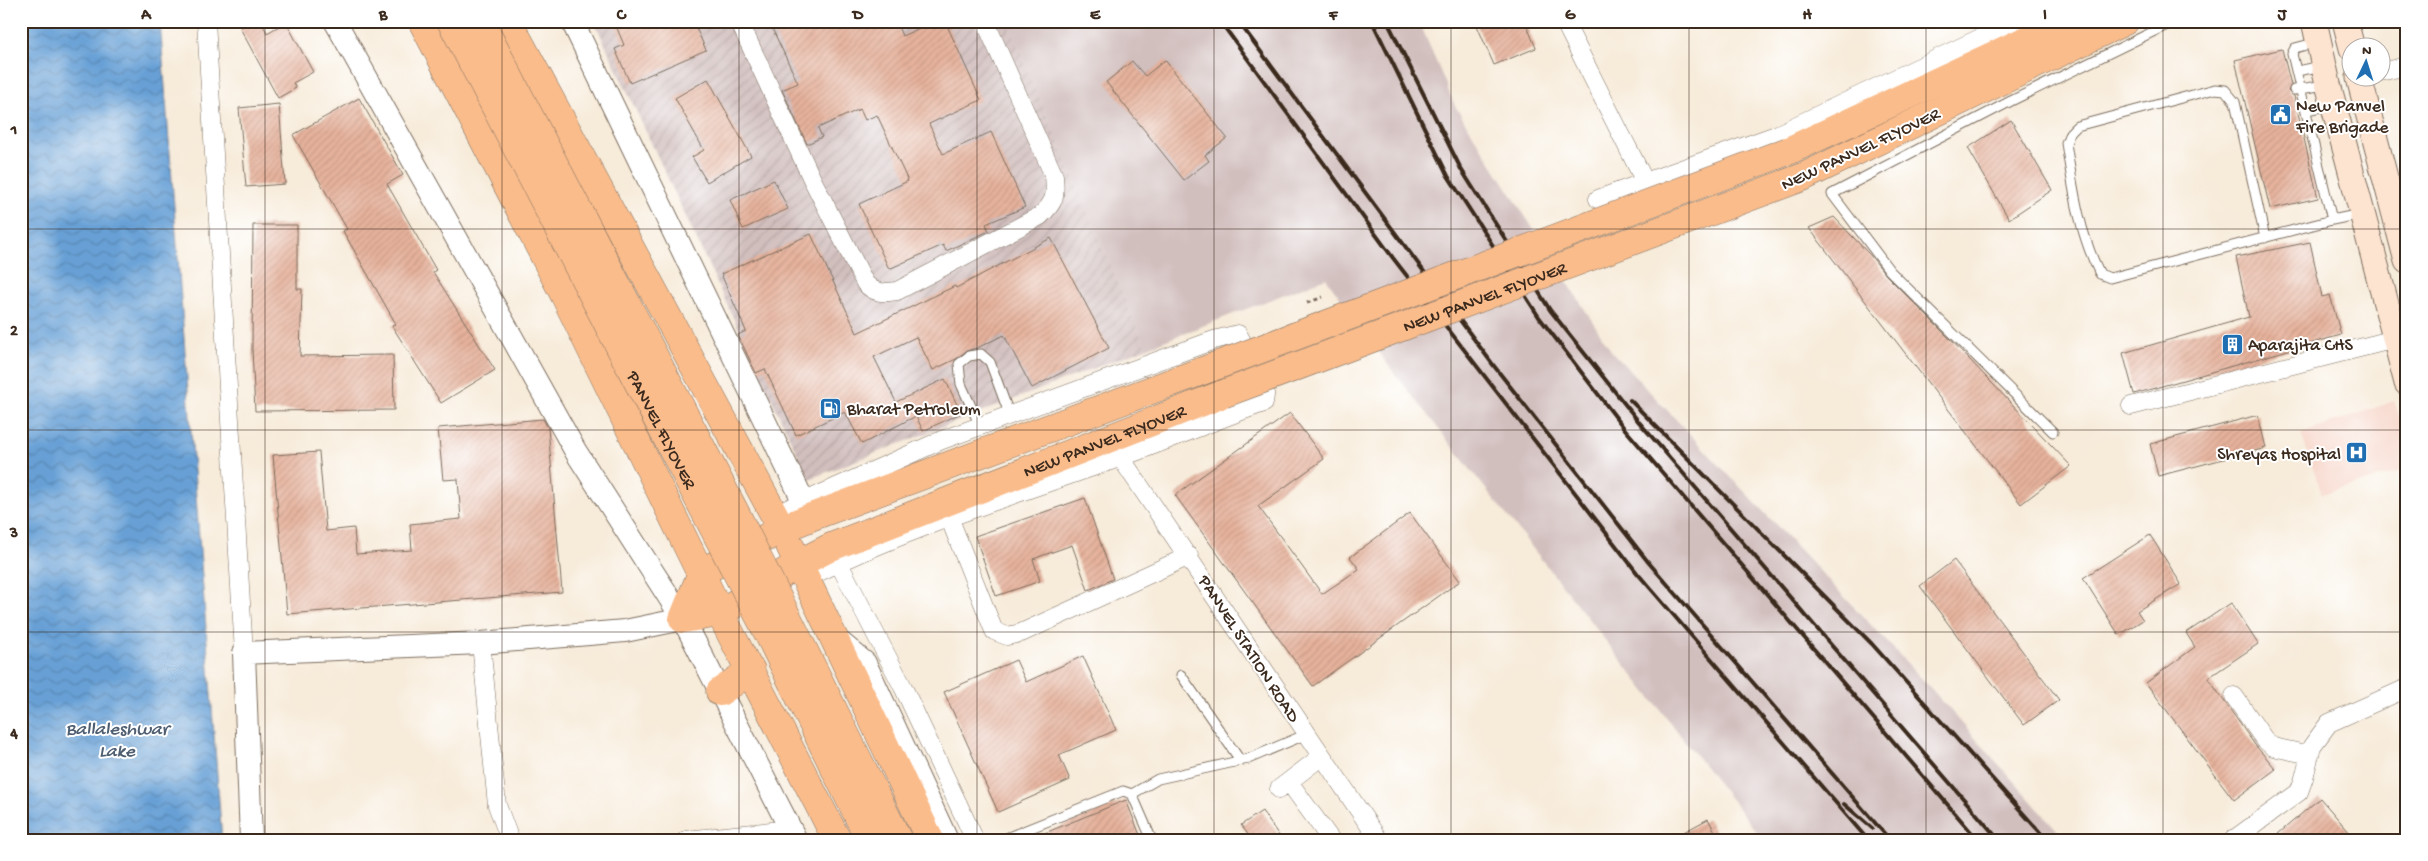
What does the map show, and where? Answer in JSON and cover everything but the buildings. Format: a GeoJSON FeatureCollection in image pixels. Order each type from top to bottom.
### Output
{"type":"FeatureCollection","features":[{"type":"Feature","properties":{"kind":"main road"},"geometry":{"type":"LineString","coordinates":[[422,21],[565,296],[702,572],[720,613],[837,840]]}},
{"type":"Feature","properties":{"kind":"main road","name":"PANVEL FLYOVER"},"geometry":{"type":"LineString","coordinates":[[452,21],[762,620],[870,840]]}},
{"type":"Feature","properties":{"kind":"main road","name":"PANVEL FLYOVER"},"geometry":{"type":"LineString","coordinates":[[480,21],[737,516],[898,840]]}},
{"type":"Feature","properties":{"kind":"main road"},"geometry":{"type":"LineString","coordinates":[[508,21],[778,522],[930,840]]}},
{"type":"Feature","properties":{"kind":"main road","name":"NEW PANVEL FLYOVER"},"geometry":{"type":"LineString","coordinates":[[702,572],[778,522],[807,510],[1213,367],[1788,151],[2067,21]]}},
{"type":"Feature","properties":{"kind":"main road","name":"NEW PANVEL FLYOVER"},"geometry":{"type":"LineString","coordinates":[[720,613],[834,555],[1223,394],[1803,177],[2125,21]]}},
{"type":"Feature","properties":{"kind":"main road"},"geometry":{"type":"LineString","coordinates":[[2345,21],[2349,38]]}},
{"type":"Feature","properties":{"kind":"main road"},"geometry":{"type":"LineString","coordinates":[[2324,64],[2407,383]]}},
{"type":"Feature","properties":{"kind":"main road"},"geometry":{"type":"LineString","coordinates":[[2360,88],[2407,261]]}},
{"type":"Feature","properties":{"kind":"main road"},"geometry":{"type":"LineString","coordinates":[[683,619],[702,572]]}},
{"type":"Feature","properties":{"kind":"main road"},"geometry":{"type":"LineString","coordinates":[[683,619],[720,613]]}},
{"type":"Feature","properties":{"kind":"main road"},"geometry":{"type":"LineString","coordinates":[[720,692],[751,670]]}},
{"type":"Feature","properties":{"kind":"street"},"geometry":{"type":"LineString","coordinates":[[206,21],[244,653],[251,840]]}},
{"type":"Feature","properties":{"kind":"street"},"geometry":{"type":"LineString","coordinates":[[335,21],[576,452],[683,619],[793,834],[686,840]]}},
{"type":"Feature","properties":{"kind":"street"},"geometry":{"type":"LineString","coordinates":[[572,21],[807,510],[942,440],[1214,340],[1238,334],[1266,387],[1264,403],[1121,458],[834,555],[903,687],[975,840]]}},
{"type":"Feature","properties":{"kind":"street"},"geometry":{"type":"LineString","coordinates":[[739,21],[812,179],[865,283],[872,291],[882,294],[897,291],[1040,216],[1052,204],[1055,191],[1054,176],[985,21]]}},
{"type":"Feature","properties":{"kind":"street"},"geometry":{"type":"LineString","coordinates":[[1564,21],[1644,182]]}},
{"type":"Feature","properties":{"kind":"street"},"geometry":{"type":"LineString","coordinates":[[1598,199],[1776,135],[2016,21]]}},
{"type":"Feature","properties":{"kind":"street"},"geometry":{"type":"LineString","coordinates":[[2324,64],[2340,71]]}},
{"type":"Feature","properties":{"kind":"street"},"geometry":{"type":"LineString","coordinates":[[2390,70],[2407,66]]}},
{"type":"Feature","properties":{"kind":"street"},"geometry":{"type":"LineString","coordinates":[[2131,406],[2396,339]]}},
{"type":"Feature","properties":{"kind":"street","name":"PANVEL STATION ROAD"},"geometry":{"type":"LineString","coordinates":[[1121,458],[1189,556],[1379,840]]}},
{"type":"Feature","properties":{"kind":"street"},"geometry":{"type":"LineString","coordinates":[[949,517],[994,631],[1007,636],[1021,633],[1189,556]]}},
{"type":"Feature","properties":{"kind":"street"},"geometry":{"type":"LineString","coordinates":[[244,653],[481,643],[625,631],[683,619]]}},
{"type":"Feature","properties":{"kind":"street"},"geometry":{"type":"LineString","coordinates":[[830,634],[865,663],[947,840]]}},
{"type":"Feature","properties":{"kind":"street"},"geometry":{"type":"LineString","coordinates":[[481,643],[497,805],[510,840]]}},
{"type":"Feature","properties":{"kind":"street"},"geometry":{"type":"LineString","coordinates":[[2234,840],[2299,792],[2312,746],[2329,723],[2407,688]]}},
{"type":"Feature","properties":{"kind":"street"},"geometry":{"type":"LineString","coordinates":[[2234,696],[2264,739],[2273,747],[2310,755]]}},
{"type":"Feature","properties":{"kind":"street"},"geometry":{"type":"LineString","coordinates":[[1322,756],[1284,786],[1331,840]]}},
{"type":"Feature","properties":{"kind":"lane"},"geometry":{"type":"LineString","coordinates":[[2053,432],[1890,270],[1832,194],[2011,101],[2175,21]]}},
{"type":"Feature","properties":{"kind":"lane"},"geometry":{"type":"LineString","coordinates":[[2324,64],[2295,48],[2292,54],[2296,71],[2297,90],[2306,110],[2332,220]]}},
{"type":"Feature","properties":{"kind":"lane"},"geometry":{"type":"LineString","coordinates":[[2296,71],[2324,64]]}},
{"type":"Feature","properties":{"kind":"lane"},"geometry":{"type":"LineString","coordinates":[[2297,90],[2324,64]]}},
{"type":"Feature","properties":{"kind":"lane"},"geometry":{"type":"LineString","coordinates":[[2306,110],[2324,64]]}},
{"type":"Feature","properties":{"kind":"lane"},"geometry":{"type":"LineString","coordinates":[[2265,238],[2238,102],[2225,90],[2215,89],[2077,126],[2070,133],[2066,143],[2076,206],[2093,261],[2100,274],[2110,278],[2265,238],[2332,220],[2362,214]]}},
{"type":"Feature","properties":{"kind":"lane"},"geometry":{"type":"LineString","coordinates":[[980,426],[961,384],[959,364],[969,356],[981,354],[990,362],[1010,416]]}},
{"type":"Feature","properties":{"kind":"lane"},"geometry":{"type":"LineString","coordinates":[[1181,675],[1240,760]]}},
{"type":"Feature","properties":{"kind":"lane"},"geometry":{"type":"LineString","coordinates":[[1002,840],[1122,791],[1132,794],[1158,780],[1240,760],[1307,734]]}},
{"type":"Feature","properties":{"kind":"lane"},"geometry":{"type":"LineString","coordinates":[[1132,794],[1152,840]]}},
{"type":"Feature","properties":{"kind":"shaded area"},"geometry":{"type":"Polygon","coordinates":[[[594,21],[1007,21],[1146,348],[809,479],[594,21]]]}},
{"type":"Feature","properties":{"kind":"shaded area"},"geometry":{"type":"Polygon","coordinates":[[[1007,21],[1419,21],[1455,106],[1612,352],[1926,683],[2066,840],[1763,840],[1388,365],[1326,278],[1146,348],[1007,21]]]}},
{"type":"Feature","properties":{"kind":"shaded area","name":"Shreyas Hospital"},"geometry":{"type":"Polygon","coordinates":[[[2394,401],[2407,435],[2407,470],[2322,494],[2301,434],[2394,401]]]}},
{"type":"Feature","properties":{"kind":"water","name":"Ballaleshwar Lake"},"geometry":{"type":"Polygon","coordinates":[[[21,21],[160,21],[222,840],[21,840],[21,21]]]}},
{"type":"Feature","properties":{"kind":"railway"},"geometry":{"type":"LineString","coordinates":[[1220,21],[1393,258],[1638,574],[1868,840]]}},
{"type":"Feature","properties":{"kind":"railway"},"geometry":{"type":"LineString","coordinates":[[1238,21],[1494,366],[1649,563],[1890,840]]}},
{"type":"Feature","properties":{"kind":"railway"},"geometry":{"type":"LineString","coordinates":[[1372,21],[1448,176],[1539,317],[1624,428],[1978,840]]}},
{"type":"Feature","properties":{"kind":"railway"},"geometry":{"type":"LineString","coordinates":[[1387,21],[1461,169],[1550,310],[1639,422],[1999,840]]}},
{"type":"Feature","properties":{"kind":"railway"},"geometry":{"type":"LineString","coordinates":[[1630,400],[1872,644],[2047,840]]}},
{"type":"Feature","properties":{"kind":"railway"},"geometry":{"type":"LineString","coordinates":[[1844,804],[1872,828]]}},
{"type":"Feature","properties":{"kind":"place","name":"New Panvel Fire Brigade"},"geometry":{"type":"Point","coordinates":[2280,115]}},
{"type":"Feature","properties":{"kind":"place","name":"Aparajita CHS"},"geometry":{"type":"Point","coordinates":[2232,344]}},
{"type":"Feature","properties":{"kind":"place","name":"Bharat Petroleum"},"geometry":{"type":"Point","coordinates":[831,408]}},
{"type":"Feature","properties":{"kind":"place","name":"Shreyas Hospital"},"geometry":{"type":"Point","coordinates":[2357,453]}}]}
